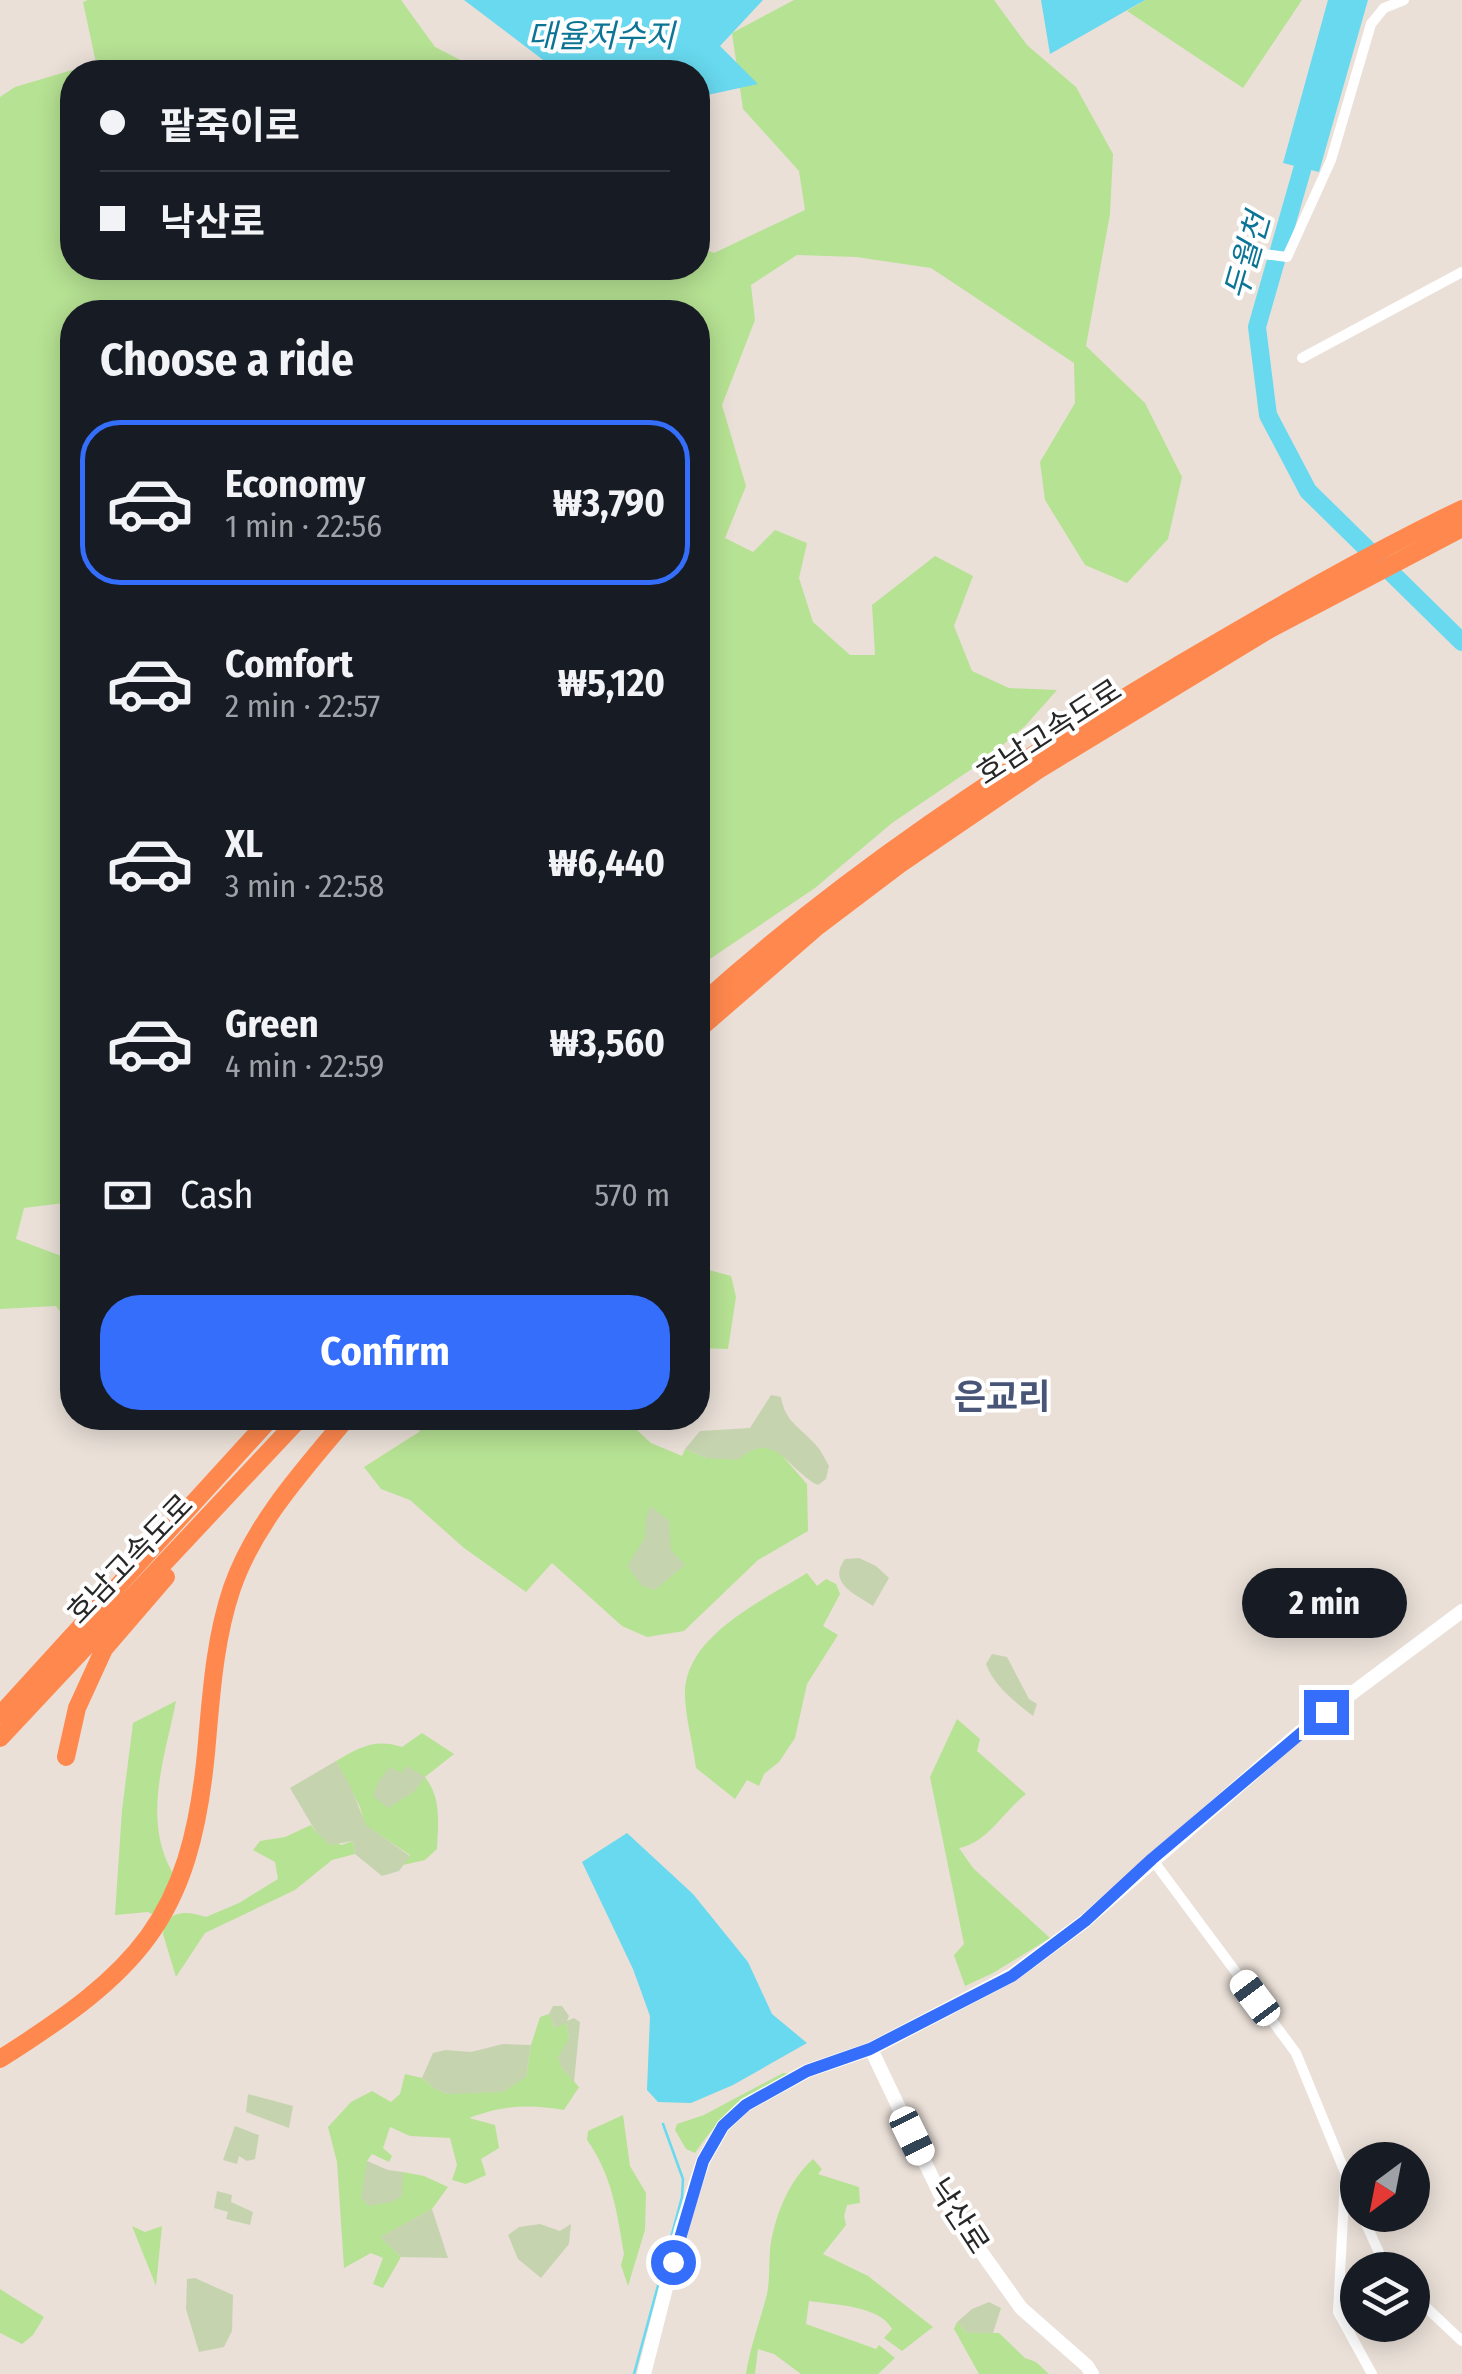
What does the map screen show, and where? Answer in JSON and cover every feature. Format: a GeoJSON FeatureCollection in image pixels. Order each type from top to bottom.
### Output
{"type":"FeatureCollection","features":[{"type":"Feature","properties":{"kind":"highway","name":"호남고속도로"},"geometry":{"type":"LineString","coordinates":[[710,1020],[818,926],[900,864],[1038,770],[1406,536],[1462,509]]}},
{"type":"Feature","properties":{"kind":"highway","name":"호남고속도로"},"geometry":{"type":"LineString","coordinates":[[710,996],[751,958],[838,890],[1090,718],[1334,584],[1462,528]]}},
{"type":"Feature","properties":{"kind":"highway","name":"호남고속도로"},"geometry":{"type":"LineString","coordinates":[[0,1714],[261,1430]]}},
{"type":"Feature","properties":{"kind":"highway","name":"호남고속도로"},"geometry":{"type":"LineString","coordinates":[[0,1738],[289,1430]]}},
{"type":"Feature","properties":{"kind":"highway"},"geometry":{"type":"LineString","coordinates":[[0,2059],[108,1984],[133,1958],[163,1914],[187,1861],[198,1814],[220,1631],[233,1586],[263,1526],[337,1430]]}},
{"type":"Feature","properties":{"kind":"highway"},"geometry":{"type":"LineString","coordinates":[[66,1757],[77,1708],[104,1649],[174,1568],[198,1526]]}},
{"type":"Feature","properties":{"kind":"highway"},"geometry":{"type":"LineString","coordinates":[[0,1706],[44,1665]]}},
{"type":"Feature","properties":{"kind":"street"},"geometry":{"type":"LineString","coordinates":[[1240,251],[1287,257],[1331,160],[1372,24],[1384,8],[1404,0]]}},
{"type":"Feature","properties":{"kind":"street"},"geometry":{"type":"LineString","coordinates":[[1302,358],[1462,272]]}},
{"type":"Feature","properties":{"kind":"street"},"geometry":{"type":"LineString","coordinates":[[644,2374],[681,2229],[703,2161],[723,2126],[746,2105],[807,2071],[870,2049],[1012,1976],[1085,1921],[1300,1732],[1462,1611]]}},
{"type":"Feature","properties":{"kind":"street"},"geometry":{"type":"LineString","coordinates":[[1152,1859],[1296,2053],[1340,2162]]}},
{"type":"Feature","properties":{"kind":"street","name":"낙산로"},"geometry":{"type":"LineString","coordinates":[[870,2049],[940,2194],[1021,2308],[1092,2374]]}},
{"type":"Feature","properties":{"kind":"street"},"geometry":{"type":"LineString","coordinates":[[1342,2232],[1338,2312],[1372,2374]]}},
{"type":"Feature","properties":{"kind":"street"},"geometry":{"type":"LineString","coordinates":[[1430,2311],[1462,2341]]}},
{"type":"Feature","properties":{"kind":"green space"},"geometry":{"type":"Polygon","coordinates":[[[401,0],[435,47],[460,60],[95,60],[83,2],[401,0]]]}},
{"type":"Feature","properties":{"kind":"green space"},"geometry":{"type":"Polygon","coordinates":[[[794,0],[994,0],[1027,45],[1076,87],[1113,154],[1110,214],[1086,346],[1145,403],[1182,477],[1168,539],[1127,583],[1085,565],[1045,500],[1040,462],[1075,403],[1074,363],[931,268],[856,257],[797,255],[751,285],[755,320],[722,405],[746,486],[725,538],[753,552],[775,530],[807,543],[799,578],[813,622],[850,655],[875,655],[872,605],[935,556],[973,576],[954,626],[972,671],[1009,688],[1057,690],[1025,726],[985,760],[892,823],[815,888],[710,959],[710,300],[60,300],[60,1204],[24,1208],[16,1239],[60,1256],[60,1311],[56,1306],[0,1309],[0,97],[15,87],[60,74],[60,280],[710,280],[710,252],[805,210],[799,171],[743,109],[732,33],[794,0]]]}},
{"type":"Feature","properties":{"kind":"green space"},"geometry":{"type":"Polygon","coordinates":[[[1145,0],[1302,0],[1243,88],[1127,11],[1145,0]]]}},
{"type":"Feature","properties":{"kind":"green space"},"geometry":{"type":"Polygon","coordinates":[[[710,1270],[731,1276],[736,1297],[728,1349],[710,1348],[710,1270]]]}},
{"type":"Feature","properties":{"kind":"green space"},"geometry":{"type":"Polygon","coordinates":[[[771,1395],[781,1397],[790,1418],[817,1446],[829,1466],[826,1479],[818,1485],[772,1450],[751,1451],[738,1460],[706,1458],[685,1449],[700,1431],[750,1428],[771,1395]]]}},
{"type":"Feature","properties":{"kind":"green space"},"geometry":{"type":"Polygon","coordinates":[[[637,1430],[651,1443],[682,1456],[685,1449],[706,1458],[765,1447],[779,1452],[807,1484],[808,1531],[758,1560],[684,1631],[647,1637],[622,1626],[552,1563],[526,1592],[464,1548],[410,1500],[381,1489],[364,1467],[419,1432],[637,1430]]]}},
{"type":"Feature","properties":{"kind":"green space"},"geometry":{"type":"Polygon","coordinates":[[[651,1506],[669,1521],[671,1550],[685,1565],[655,1590],[642,1586],[627,1566],[645,1538],[651,1506]]]}},
{"type":"Feature","properties":{"kind":"green space"},"geometry":{"type":"Polygon","coordinates":[[[859,1558],[889,1578],[873,1606],[851,1592],[839,1575],[845,1559],[859,1558]]]}},
{"type":"Feature","properties":{"kind":"green space"},"geometry":{"type":"Polygon","coordinates":[[[807,1573],[817,1586],[826,1579],[836,1584],[840,1594],[823,1626],[838,1635],[807,1684],[795,1738],[779,1762],[764,1774],[759,1786],[747,1780],[735,1799],[696,1768],[685,1697],[688,1676],[696,1656],[728,1623],[807,1573]]]}},
{"type":"Feature","properties":{"kind":"green space"},"geometry":{"type":"Polygon","coordinates":[[[992,1654],[1007,1657],[1029,1699],[1037,1704],[1033,1716],[994,1679],[986,1664],[992,1654]]]}},
{"type":"Feature","properties":{"kind":"green space"},"geometry":{"type":"Polygon","coordinates":[[[176,1701],[161,1770],[157,1815],[166,1859],[177,1880],[157,1917],[148,1912],[115,1915],[133,1723],[176,1701]]]}},
{"type":"Feature","properties":{"kind":"green space"},"geometry":{"type":"Polygon","coordinates":[[[957,1719],[980,1739],[977,1751],[1026,1794],[978,1840],[959,1848],[973,1868],[1050,1938],[965,1986],[954,1955],[964,1944],[930,1777],[957,1719]]]}},
{"type":"Feature","properties":{"kind":"green space"},"geometry":{"type":"Polygon","coordinates":[[[422,1733],[454,1754],[425,1777],[437,1803],[437,1849],[425,1860],[403,1865],[410,1855],[365,1825],[336,1761],[368,1745],[402,1747],[422,1733]]]}},
{"type":"Feature","properties":{"kind":"green space"},"geometry":{"type":"Polygon","coordinates":[[[336,1761],[366,1825],[410,1856],[399,1871],[382,1876],[355,1854],[353,1841],[330,1845],[316,1832],[290,1788],[336,1761]]]}},
{"type":"Feature","properties":{"kind":"green space"},"geometry":{"type":"Polygon","coordinates":[[[407,1766],[425,1777],[415,1791],[388,1808],[373,1796],[378,1782],[390,1767],[401,1773],[407,1766]]]}},
{"type":"Feature","properties":{"kind":"green space"},"geometry":{"type":"Polygon","coordinates":[[[311,1825],[316,1832],[341,1845],[353,1841],[355,1854],[332,1860],[295,1890],[205,1933],[176,1977],[163,1934],[165,1921],[185,1913],[206,1917],[239,1903],[278,1879],[275,1862],[253,1850],[260,1841],[285,1837],[311,1825]]]}},
{"type":"Feature","properties":{"kind":"green space"},"geometry":{"type":"Polygon","coordinates":[[[553,2006],[562,2006],[569,2016],[567,2021],[574,2018],[580,2022],[574,2082],[558,2057],[569,2039],[566,2023],[555,2028],[549,2014],[553,2006]]]}},
{"type":"Feature","properties":{"kind":"green space"},"geometry":{"type":"Polygon","coordinates":[[[549,2014],[555,2028],[566,2022],[569,2039],[561,2067],[579,2087],[564,2110],[516,2107],[469,2118],[495,2125],[499,2148],[481,2159],[486,2175],[466,2184],[452,2180],[457,2165],[450,2138],[410,2136],[390,2127],[383,2148],[392,2156],[389,2162],[372,2154],[367,2161],[400,2187],[403,2172],[448,2187],[432,2209],[381,2237],[401,2257],[383,2288],[373,2284],[383,2258],[371,2253],[344,2268],[337,2162],[328,2127],[351,2102],[372,2091],[391,2102],[400,2094],[405,2074],[422,2078],[448,2094],[526,2077],[540,2017],[549,2014]]]}},
{"type":"Feature","properties":{"kind":"green space"},"geometry":{"type":"Polygon","coordinates":[[[503,2044],[531,2045],[526,2077],[503,2092],[448,2094],[422,2078],[433,2053],[471,2052],[503,2044]]]}},
{"type":"Feature","properties":{"kind":"green space"},"geometry":{"type":"Polygon","coordinates":[[[783,2073],[791,2074],[737,2106],[695,2153],[686,2149],[675,2130],[677,2124],[704,2115],[783,2073]]]}},
{"type":"Feature","properties":{"kind":"green space"},"geometry":{"type":"Polygon","coordinates":[[[248,2094],[293,2106],[289,2128],[246,2112],[248,2094]]]}},
{"type":"Feature","properties":{"kind":"green space"},"geometry":{"type":"Polygon","coordinates":[[[623,2115],[630,2166],[646,2193],[645,2230],[628,2286],[621,2265],[624,2254],[612,2194],[587,2140],[588,2131],[623,2115]]]}},
{"type":"Feature","properties":{"kind":"green space"},"geometry":{"type":"Polygon","coordinates":[[[235,2126],[259,2135],[255,2159],[247,2161],[239,2156],[237,2164],[223,2160],[235,2126]]]}},
{"type":"Feature","properties":{"kind":"green space"},"geometry":{"type":"Polygon","coordinates":[[[813,2159],[822,2169],[818,2174],[859,2187],[860,2203],[847,2205],[846,2225],[823,2254],[868,2276],[933,2327],[902,2351],[884,2338],[892,2329],[877,2315],[809,2301],[806,2324],[876,2349],[879,2345],[895,2358],[878,2374],[801,2374],[774,2354],[758,2349],[755,2374],[746,2374],[768,2291],[771,2242],[777,2219],[791,2187],[813,2159]]]}},
{"type":"Feature","properties":{"kind":"green space"},"geometry":{"type":"Polygon","coordinates":[[[367,2161],[403,2172],[402,2196],[368,2206],[361,2197],[367,2161]]]}},
{"type":"Feature","properties":{"kind":"green space"},"geometry":{"type":"Polygon","coordinates":[[[217,2191],[232,2195],[231,2202],[253,2212],[250,2225],[226,2219],[228,2212],[214,2208],[217,2191]]]}},
{"type":"Feature","properties":{"kind":"green space"},"geometry":{"type":"Polygon","coordinates":[[[432,2209],[448,2258],[401,2257],[380,2237],[432,2209]]]}},
{"type":"Feature","properties":{"kind":"green space"},"geometry":{"type":"Polygon","coordinates":[[[540,2224],[560,2231],[571,2224],[569,2244],[541,2278],[518,2259],[508,2235],[519,2227],[540,2224]]]}},
{"type":"Feature","properties":{"kind":"green space"},"geometry":{"type":"Polygon","coordinates":[[[132,2226],[145,2232],[162,2226],[156,2286],[132,2226]]]}},
{"type":"Feature","properties":{"kind":"green space"},"geometry":{"type":"Polygon","coordinates":[[[195,2278],[233,2295],[232,2331],[224,2347],[199,2352],[186,2309],[187,2279],[195,2278]]]}},
{"type":"Feature","properties":{"kind":"green space"},"geometry":{"type":"Polygon","coordinates":[[[0,2289],[44,2317],[22,2344],[0,2333],[0,2289]]]}},
{"type":"Feature","properties":{"kind":"green space"},"geometry":{"type":"Polygon","coordinates":[[[989,2302],[1001,2308],[993,2333],[967,2333],[957,2322],[972,2309],[989,2302]]]}},
{"type":"Feature","properties":{"kind":"green space"},"geometry":{"type":"Polygon","coordinates":[[[957,2322],[967,2333],[999,2333],[1049,2374],[979,2374],[954,2329],[957,2322]]]}},
{"type":"Feature","properties":{"kind":"water","name":"대율저수지"},"geometry":{"type":"Polygon","coordinates":[[[464,0],[763,0],[720,46],[758,84],[710,94],[710,60],[543,60],[464,0]]]}},
{"type":"Feature","properties":{"kind":"water"},"geometry":{"type":"Polygon","coordinates":[[[1041,0],[1145,0],[1050,54],[1041,0]]]}},
{"type":"Feature","properties":{"kind":"water"},"geometry":{"type":"Polygon","coordinates":[[[1328,0],[1368,0],[1319,172],[1283,163],[1328,0]]]}},
{"type":"Feature","properties":{"kind":"water"},"geometry":{"type":"Polygon","coordinates":[[[627,1833],[693,1894],[748,1962],[772,2014],[807,2043],[733,2085],[691,2103],[658,2102],[647,2090],[650,2016],[633,1969],[582,1862],[627,1833]]]}},
{"type":"Feature","properties":{"kind":"waterway","name":"두월천"},"geometry":{"type":"LineString","coordinates":[[1308,149],[1257,327],[1268,415],[1308,491],[1462,642]]}},
{"type":"Feature","properties":{"kind":"waterway"},"geometry":{"type":"LineString","coordinates":[[634,2374],[682,2197],[683,2179],[663,2124]]}},
{"type":"Feature","properties":{"kind":"district","name":"은교리"},"geometry":{"type":"Point","coordinates":[1002,1397]}},
{"type":"Feature","properties":{"kind":"route"},"geometry":{"type":"LineString","coordinates":[[673,2262],[703,2161],[723,2126],[746,2105],[807,2071],[870,2049],[1012,1976],[1085,1921],[1326,1712]]}}]}
